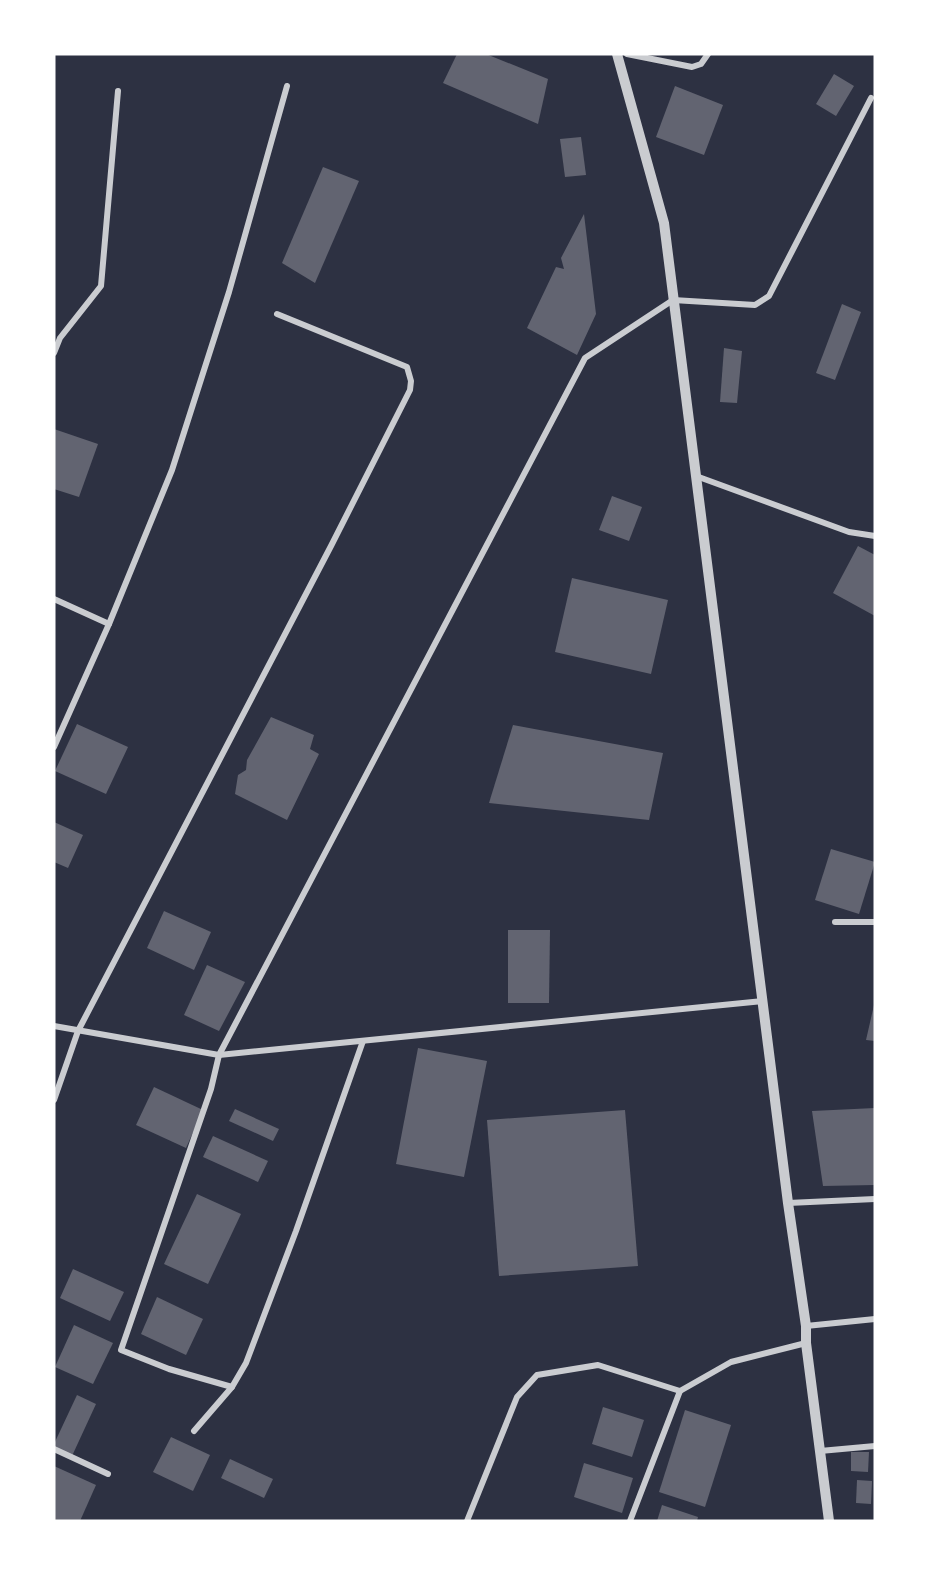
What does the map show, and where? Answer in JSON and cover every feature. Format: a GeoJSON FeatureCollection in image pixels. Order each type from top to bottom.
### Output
{"type":"FeatureCollection","features":[{"type":"Feature","properties":{"kind":"street"},"geometry":{"type":"LineString","coordinates":[[617,54],[664,223],[788,1203],[806,1326],[806,1343],[828,1521]]}},
{"type":"Feature","properties":{"kind":"street"},"geometry":{"type":"LineString","coordinates":[[627,54],[692,67],[701,64],[708,54]]}},
{"type":"Feature","properties":{"kind":"street"},"geometry":{"type":"LineString","coordinates":[[54,747],[110,624],[172,470],[229,292],[288,86]]}},
{"type":"Feature","properties":{"kind":"street"},"geometry":{"type":"LineString","coordinates":[[54,353],[60,338],[101,286],[118,91]]}},
{"type":"Feature","properties":{"kind":"street"},"geometry":{"type":"LineString","coordinates":[[232,1387],[169,1369],[121,1350],[211,1089],[219,1056],[585,358],[673,300],[755,305],[769,296],[871,98]]}},
{"type":"Feature","properties":{"kind":"street"},"geometry":{"type":"LineString","coordinates":[[54,1100],[78,1031],[410,390],[411,381],[406,367],[277,314]]}},
{"type":"Feature","properties":{"kind":"street"},"geometry":{"type":"LineString","coordinates":[[696,476],[849,532],[875,536]]}},
{"type":"Feature","properties":{"kind":"street"},"geometry":{"type":"LineString","coordinates":[[54,599],[110,624]]}},
{"type":"Feature","properties":{"kind":"street"},"geometry":{"type":"LineString","coordinates":[[835,922],[875,922]]}},
{"type":"Feature","properties":{"kind":"street"},"geometry":{"type":"LineString","coordinates":[[54,1026],[219,1056],[763,1001]]}},
{"type":"Feature","properties":{"kind":"street"},"geometry":{"type":"LineString","coordinates":[[194,1431],[232,1387],[246,1363],[363,1041]]}},
{"type":"Feature","properties":{"kind":"street"},"geometry":{"type":"LineString","coordinates":[[788,1203],[875,1199]]}},
{"type":"Feature","properties":{"kind":"street"},"geometry":{"type":"LineString","coordinates":[[806,1326],[875,1319]]}},
{"type":"Feature","properties":{"kind":"street"},"geometry":{"type":"LineString","coordinates":[[630,1521],[680,1391],[731,1362],[806,1343]]}},
{"type":"Feature","properties":{"kind":"street"},"geometry":{"type":"LineString","coordinates":[[467,1521],[517,1397],[537,1375],[598,1365],[680,1391]]}},
{"type":"Feature","properties":{"kind":"street"},"geometry":{"type":"LineString","coordinates":[[820,1451],[875,1446]]}},
{"type":"Feature","properties":{"kind":"street"},"geometry":{"type":"LineString","coordinates":[[54,1449],[108,1474]]}},
{"type":"Feature","properties":{"kind":"building"},"geometry":{"type":"Polygon","coordinates":[[[457,54],[486,54],[548,79],[538,124],[443,83],[457,54]]]}},
{"type":"Feature","properties":{"kind":"building"},"geometry":{"type":"Polygon","coordinates":[[[834,74],[854,86],[836,116],[816,104],[834,74]]]}},
{"type":"Feature","properties":{"kind":"building"},"geometry":{"type":"Polygon","coordinates":[[[675,86],[723,105],[704,155],[656,137],[675,86]]]}},
{"type":"Feature","properties":{"kind":"building"},"geometry":{"type":"Polygon","coordinates":[[[581,137],[586,175],[565,177],[560,139],[581,137]]]}},
{"type":"Feature","properties":{"kind":"building"},"geometry":{"type":"Polygon","coordinates":[[[323,167],[359,181],[315,283],[282,263],[323,167]]]}},
{"type":"Feature","properties":{"kind":"building"},"geometry":{"type":"Polygon","coordinates":[[[584,214],[596,314],[577,355],[527,328],[556,267],[564,269],[561,258],[584,214]]]}},
{"type":"Feature","properties":{"kind":"building"},"geometry":{"type":"Polygon","coordinates":[[[842,304],[861,312],[835,380],[816,373],[842,304]]]}},
{"type":"Feature","properties":{"kind":"building"},"geometry":{"type":"Polygon","coordinates":[[[724,348],[742,351],[737,403],[720,402],[724,348]]]}},
{"type":"Feature","properties":{"kind":"building"},"geometry":{"type":"Polygon","coordinates":[[[54,429],[98,444],[79,497],[54,489],[54,429]]]}},
{"type":"Feature","properties":{"kind":"building"},"geometry":{"type":"Polygon","coordinates":[[[612,496],[642,507],[629,541],[599,530],[612,496]]]}},
{"type":"Feature","properties":{"kind":"building"},"geometry":{"type":"Polygon","coordinates":[[[858,546],[875,555],[875,616],[833,593],[858,546]]]}},
{"type":"Feature","properties":{"kind":"building"},"geometry":{"type":"Polygon","coordinates":[[[572,578],[668,600],[651,674],[555,652],[572,578]]]}},
{"type":"Feature","properties":{"kind":"building"},"geometry":{"type":"Polygon","coordinates":[[[271,717],[314,735],[310,749],[319,754],[287,820],[235,794],[238,775],[246,770],[247,760],[271,717]]]}},
{"type":"Feature","properties":{"kind":"building"},"geometry":{"type":"Polygon","coordinates":[[[77,724],[128,747],[106,794],[55,771],[77,724]]]}},
{"type":"Feature","properties":{"kind":"building"},"geometry":{"type":"Polygon","coordinates":[[[513,725],[663,753],[649,820],[489,803],[513,725]]]}},
{"type":"Feature","properties":{"kind":"building"},"geometry":{"type":"Polygon","coordinates":[[[54,822],[83,835],[68,868],[54,862],[54,822]]]}},
{"type":"Feature","properties":{"kind":"building"},"geometry":{"type":"Polygon","coordinates":[[[831,849],[875,862],[859,914],[815,900],[831,849]]]}},
{"type":"Feature","properties":{"kind":"building"},"geometry":{"type":"Polygon","coordinates":[[[164,911],[211,932],[194,970],[147,948],[164,911]]]}},
{"type":"Feature","properties":{"kind":"building"},"geometry":{"type":"Polygon","coordinates":[[[508,930],[550,930],[549,1003],[508,1003],[508,930]]]}},
{"type":"Feature","properties":{"kind":"building"},"geometry":{"type":"Polygon","coordinates":[[[207,965],[245,982],[219,1031],[184,1015],[207,965]]]}},
{"type":"Feature","properties":{"kind":"building"},"geometry":{"type":"Polygon","coordinates":[[[875,1005],[875,1041],[866,1040],[875,1005]]]}},
{"type":"Feature","properties":{"kind":"building"},"geometry":{"type":"Polygon","coordinates":[[[418,1048],[487,1061],[464,1177],[396,1164],[418,1048]]]}},
{"type":"Feature","properties":{"kind":"building"},"geometry":{"type":"Polygon","coordinates":[[[154,1087],[203,1110],[186,1148],[136,1125],[154,1087]]]}},
{"type":"Feature","properties":{"kind":"building"},"geometry":{"type":"Polygon","coordinates":[[[875,1108],[875,1185],[823,1186],[812,1111],[875,1108]]]}},
{"type":"Feature","properties":{"kind":"building"},"geometry":{"type":"Polygon","coordinates":[[[235,1109],[279,1129],[273,1141],[229,1121],[235,1109]]]}},
{"type":"Feature","properties":{"kind":"building"},"geometry":{"type":"Polygon","coordinates":[[[625,1110],[638,1266],[499,1276],[487,1120],[625,1110]]]}},
{"type":"Feature","properties":{"kind":"building"},"geometry":{"type":"Polygon","coordinates":[[[213,1136],[268,1161],[258,1182],[203,1157],[213,1136]]]}},
{"type":"Feature","properties":{"kind":"building"},"geometry":{"type":"Polygon","coordinates":[[[197,1194],[241,1214],[208,1284],[164,1264],[197,1194]]]}},
{"type":"Feature","properties":{"kind":"building"},"geometry":{"type":"Polygon","coordinates":[[[73,1269],[124,1292],[110,1321],[60,1298],[73,1269]]]}},
{"type":"Feature","properties":{"kind":"building"},"geometry":{"type":"Polygon","coordinates":[[[157,1297],[203,1319],[186,1355],[141,1334],[157,1297]]]}},
{"type":"Feature","properties":{"kind":"building"},"geometry":{"type":"Polygon","coordinates":[[[74,1325],[113,1343],[93,1384],[55,1367],[74,1325]]]}},
{"type":"Feature","properties":{"kind":"building"},"geometry":{"type":"Polygon","coordinates":[[[77,1395],[96,1404],[72,1456],[54,1447],[54,1444],[77,1395]]]}},
{"type":"Feature","properties":{"kind":"building"},"geometry":{"type":"Polygon","coordinates":[[[603,1407],[644,1420],[632,1457],[592,1444],[603,1407]]]}},
{"type":"Feature","properties":{"kind":"building"},"geometry":{"type":"Polygon","coordinates":[[[685,1410],[731,1425],[705,1507],[659,1492],[685,1410]]]}},
{"type":"Feature","properties":{"kind":"building"},"geometry":{"type":"Polygon","coordinates":[[[171,1437],[210,1455],[193,1491],[153,1472],[171,1437]]]}},
{"type":"Feature","properties":{"kind":"building"},"geometry":{"type":"Polygon","coordinates":[[[851,1452],[869,1452],[868,1472],[851,1471],[851,1452]]]}},
{"type":"Feature","properties":{"kind":"building"},"geometry":{"type":"Polygon","coordinates":[[[230,1459],[273,1479],[264,1498],[221,1478],[230,1459]]]}},
{"type":"Feature","properties":{"kind":"building"},"geometry":{"type":"Polygon","coordinates":[[[584,1463],[633,1478],[622,1513],[574,1497],[584,1463]]]}},
{"type":"Feature","properties":{"kind":"building"},"geometry":{"type":"Polygon","coordinates":[[[54,1466],[96,1485],[80,1521],[54,1521],[54,1466]]]}},
{"type":"Feature","properties":{"kind":"building"},"geometry":{"type":"Polygon","coordinates":[[[857,1480],[872,1481],[871,1504],[856,1503],[857,1480]]]}},
{"type":"Feature","properties":{"kind":"building"},"geometry":{"type":"Polygon","coordinates":[[[662,1505],[698,1517],[697,1521],[657,1521],[662,1505]]]}}]}
